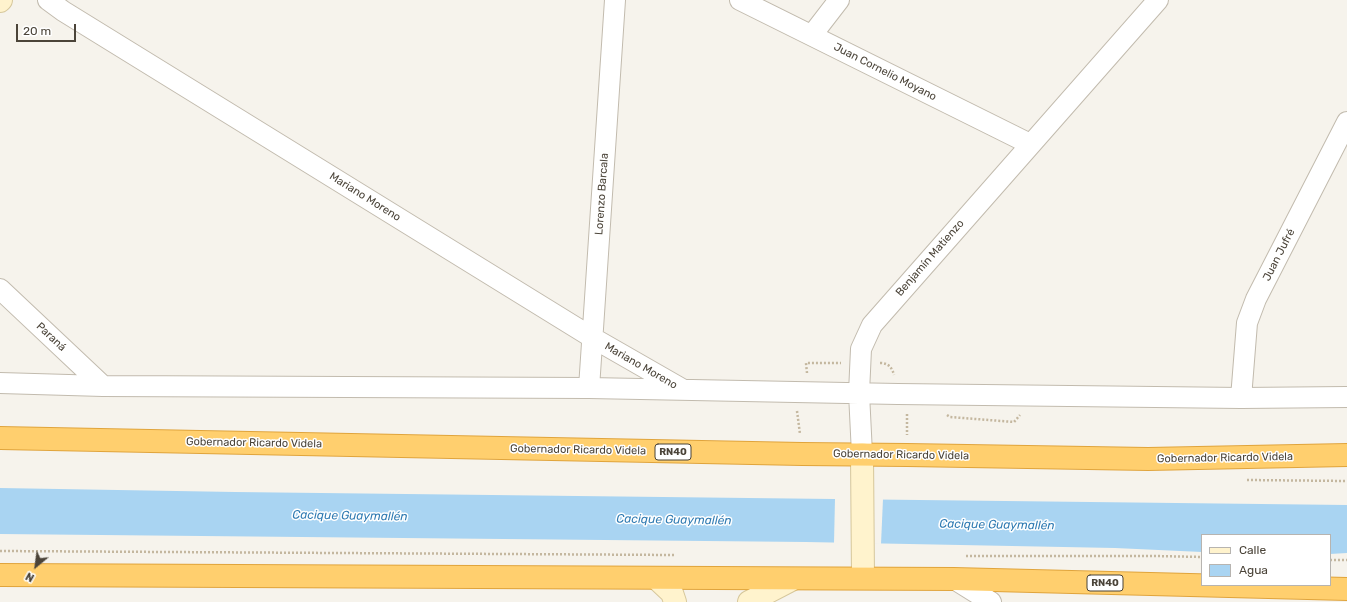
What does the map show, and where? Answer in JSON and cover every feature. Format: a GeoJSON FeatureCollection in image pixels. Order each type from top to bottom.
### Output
{"type":"FeatureCollection","features":[{"type":"Feature","properties":{"kind":"highway","name":"Gobernador Ricardo Videla"},"geometry":{"type":"LineString","coordinates":[[0,438],[1148,459],[1347,455]]}},
{"type":"Feature","properties":{"kind":"highway","name":"RN40"},"geometry":{"type":"LineString","coordinates":[[0,575],[793,579],[862,578],[1201,585]]}},
{"type":"Feature","properties":{"kind":"highway","name":"RN40"},"geometry":{"type":"LineString","coordinates":[[1229,586],[1347,589]]}},
{"type":"Feature","properties":{"kind":"street","name":"Mariano Moreno"},"geometry":{"type":"LineString","coordinates":[[48,0],[593,338],[684,390]]}},
{"type":"Feature","properties":{"kind":"street","name":"Lorenzo Barcala"},"geometry":{"type":"LineString","coordinates":[[589,388],[615,0]]}},
{"type":"Feature","properties":{"kind":"street","name":"Juan Cornelio Moyano"},"geometry":{"type":"LineString","coordinates":[[740,0],[1030,144]]}},
{"type":"Feature","properties":{"kind":"street"},"geometry":{"type":"LineString","coordinates":[[812,35],[839,0]]}},
{"type":"Feature","properties":{"kind":"street","name":"Benjamín Matienzo"},"geometry":{"type":"LineString","coordinates":[[862,578],[862,454],[859,393],[861,349],[872,325],[1158,0]]}},
{"type":"Feature","properties":{"kind":"street","name":"Juan Jufré"},"geometry":{"type":"LineString","coordinates":[[1241,398],[1247,323],[1256,298],[1347,122]]}},
{"type":"Feature","properties":{"kind":"street","name":"Paraná"},"geometry":{"type":"LineString","coordinates":[[0,289],[103,386]]}},
{"type":"Feature","properties":{"kind":"street"},"geometry":{"type":"LineString","coordinates":[[0,383],[103,386],[589,388],[1241,398],[1347,397]]}},
{"type":"Feature","properties":{"kind":"street"},"geometry":{"type":"LineString","coordinates":[[656,578],[672,593],[675,602]]}},
{"type":"Feature","properties":{"kind":"street"},"geometry":{"type":"LineString","coordinates":[[749,602],[793,579]]}},
{"type":"Feature","properties":{"kind":"street"},"geometry":{"type":"LineString","coordinates":[[954,579],[991,602]]}},
{"type":"Feature","properties":{"kind":"path"},"geometry":{"type":"LineString","coordinates":[[0,551],[682,555]]}},
{"type":"Feature","properties":{"kind":"path"},"geometry":{"type":"LineString","coordinates":[[959,556],[1201,557]]}},
{"type":"Feature","properties":{"kind":"path"},"geometry":{"type":"LineString","coordinates":[[1331,560],[1347,560]]}},
{"type":"Feature","properties":{"kind":"water","name":"Cacique Guaymallén"},"geometry":{"type":"Polygon","coordinates":[[[0,488],[1347,505],[1347,553],[1331,554],[1331,534],[1201,534],[1201,552],[1115,548],[806,542],[0,534],[0,488]]]}},
{"type":"Feature","properties":{"kind":"pier"},"geometry":{"type":"Polygon","coordinates":[[[835,499],[883,499],[881,544],[834,543],[835,499]]]}}]}
